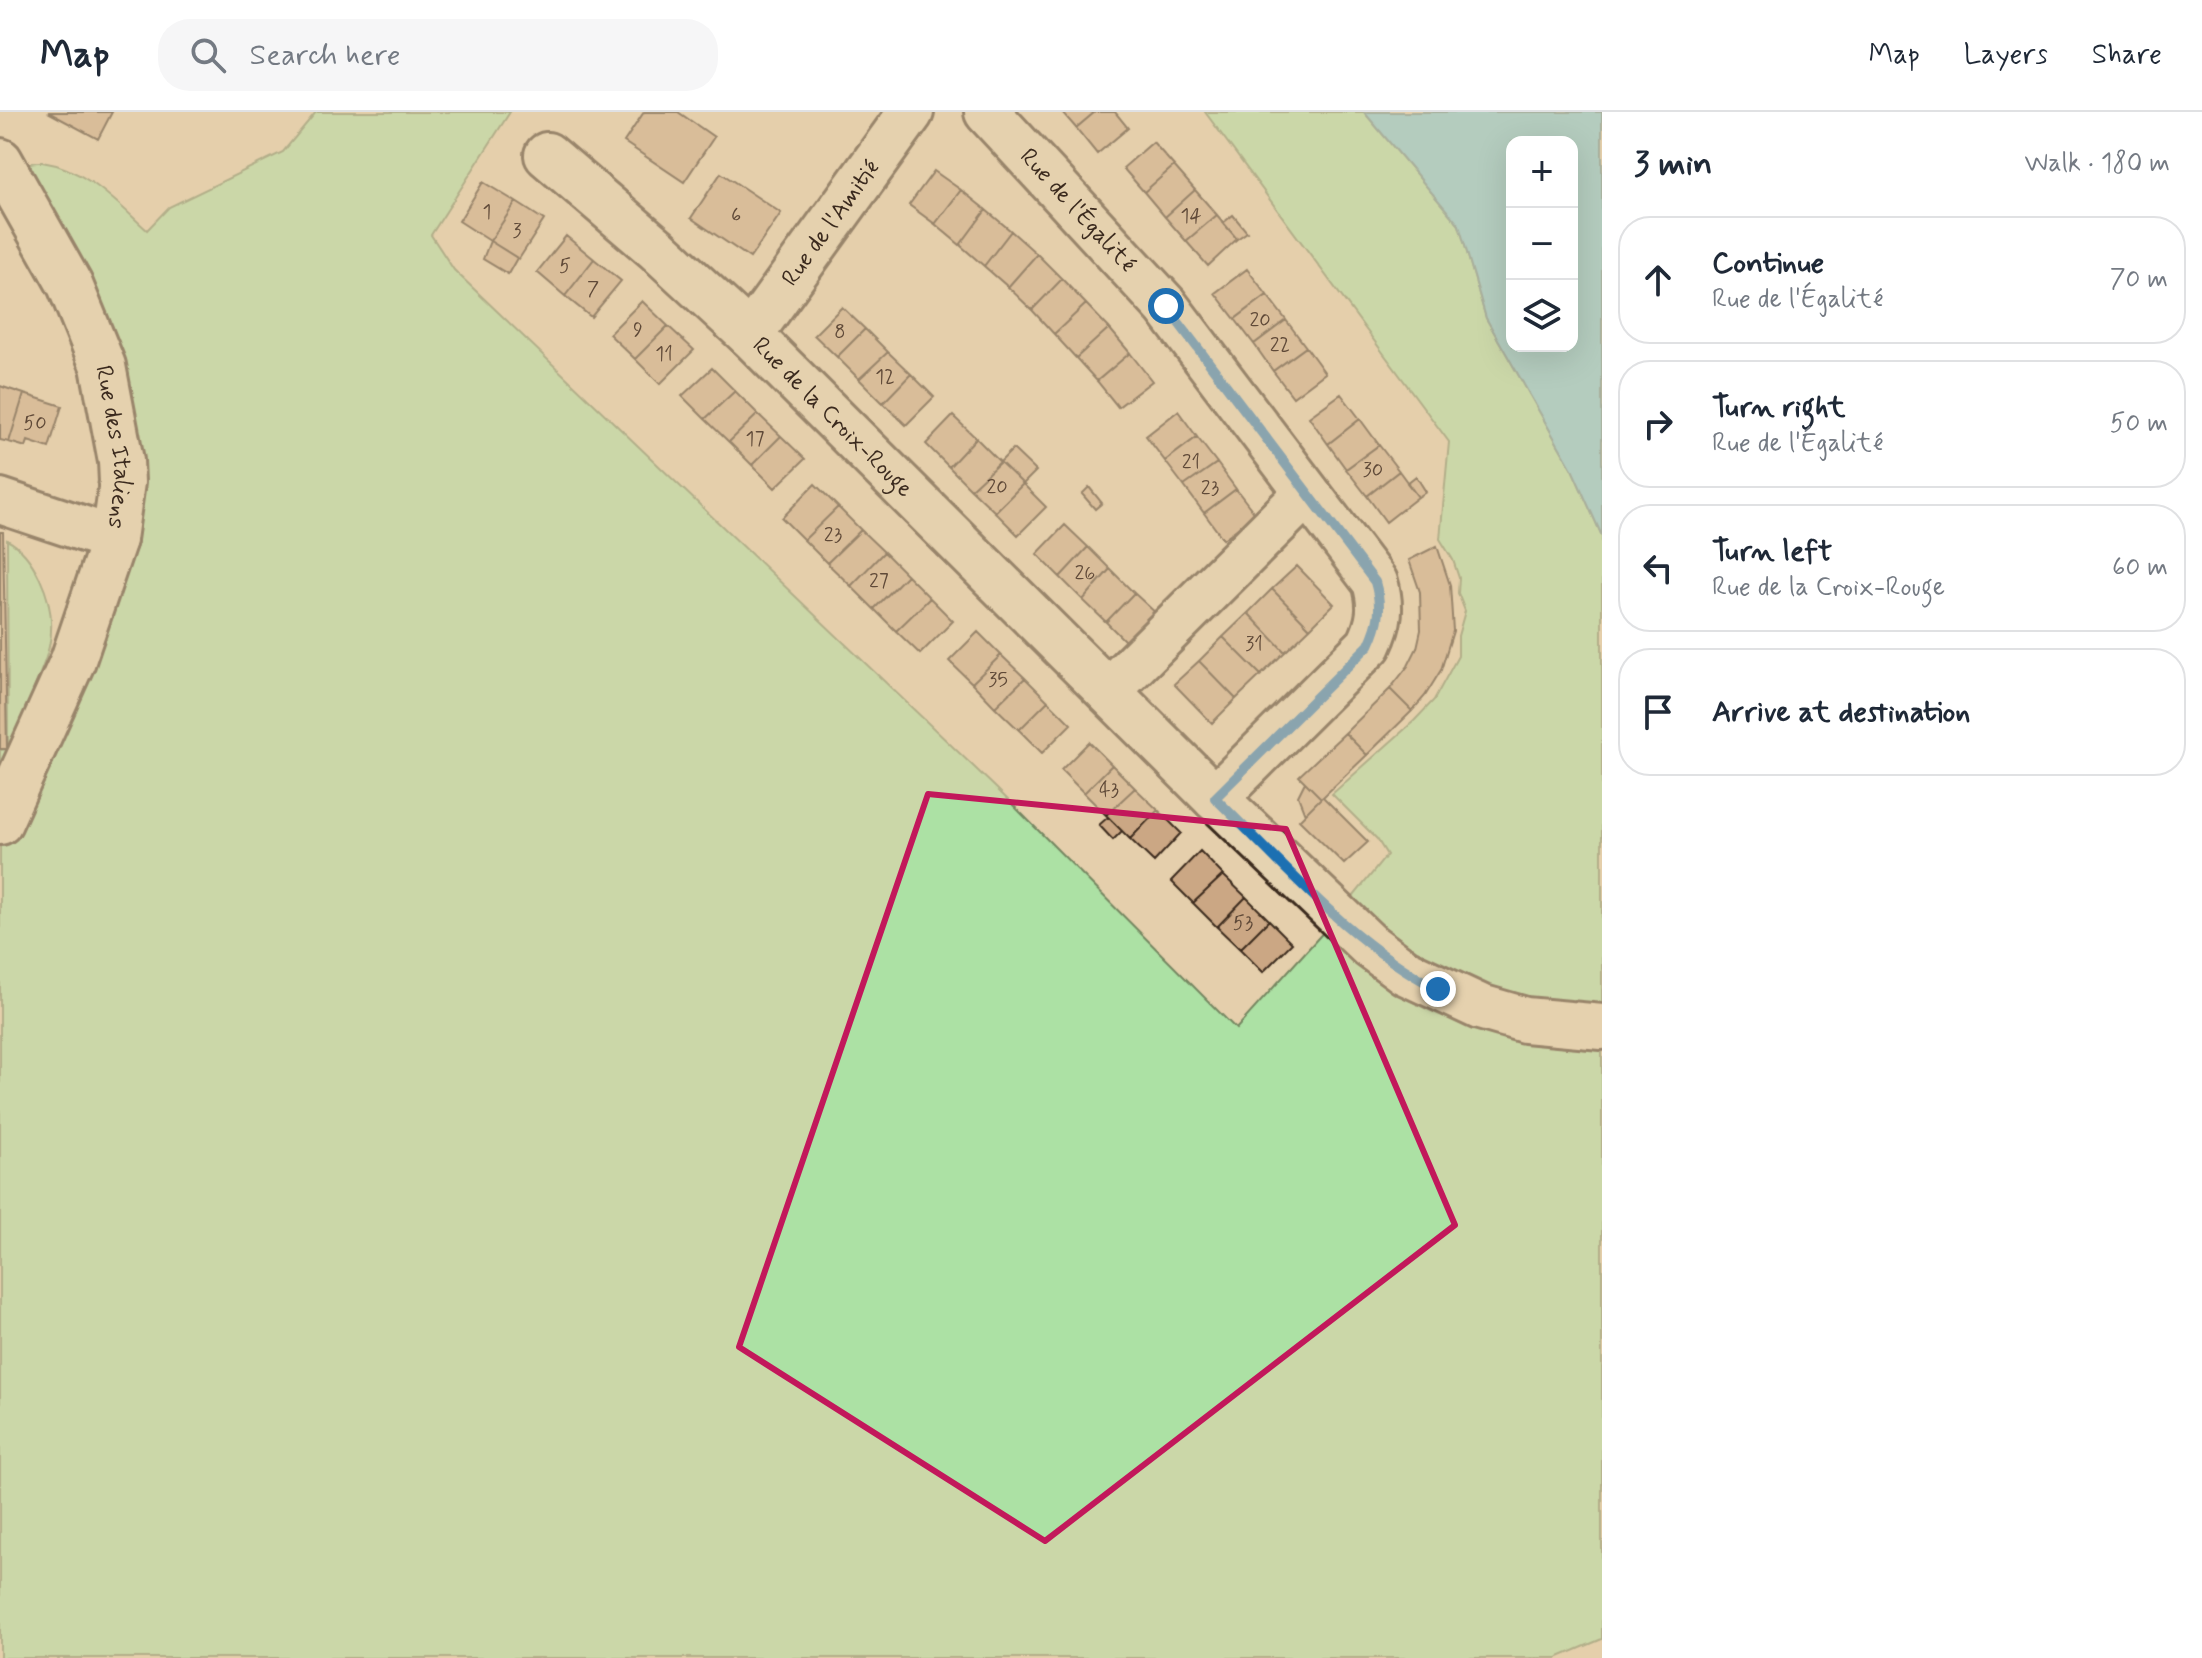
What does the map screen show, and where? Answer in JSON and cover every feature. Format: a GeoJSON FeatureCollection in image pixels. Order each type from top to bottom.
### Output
{"type":"FeatureCollection","features":[{"type":"Feature","properties":{"kind":"street","name":"Rue de l'Amitié"},"geometry":{"type":"LineString","coordinates":[[750,335],[911,112]]}},
{"type":"Feature","properties":{"kind":"street","name":"Rue de l'Égalité"},"geometry":{"type":"LineString","coordinates":[[987,112],[1166,306],[1375,582],[1380,599],[1380,617],[1369,645],[1215,798]]}},
{"type":"Feature","properties":{"kind":"street","name":"Rue de la Croix-Rouge"},"geometry":{"type":"LineString","coordinates":[[547,155],[657,249],[750,335],[1215,798],[1352,930],[1405,972],[1480,1007],[1525,1020],[1602,1027]]}},
{"type":"Feature","properties":{"kind":"street","name":"Rue des Italiens"},"geometry":{"type":"LineString","coordinates":[[0,822],[73,660],[114,539],[120,501],[121,461],[103,366],[70,285],[3,165]]}},
{"type":"Feature","properties":{"kind":"street"},"geometry":{"type":"LineString","coordinates":[[1108,691],[1307,493]]}},
{"type":"Feature","properties":{"kind":"street"},"geometry":{"type":"LineString","coordinates":[[0,501],[114,539]]}},
{"type":"Feature","properties":{"kind":"highlighted area"},"geometry":{"type":"Polygon","coordinates":[[[928,794],[1286,829],[1455,1225],[1045,1541],[739,1347],[928,794]]]}},
{"type":"Feature","properties":{"kind":"green space"},"geometry":{"type":"Polygon","coordinates":[[[316,112],[510,112],[431,235],[454,270],[997,789],[1236,1029],[1337,917],[1387,855],[1377,839],[1332,794],[1434,700],[1458,656],[1458,636],[1465,611],[1458,593],[1459,578],[1453,560],[1440,539],[1449,442],[1205,112],[1364,112],[1459,225],[1486,318],[1572,469],[1602,536],[1602,1639],[1557,1658],[0,1658],[0,822],[121,461],[5,169],[42,162],[72,171],[112,198],[147,230],[169,207],[283,152],[316,112]]]}},
{"type":"Feature","properties":{"kind":"green space"},"geometry":{"type":"Polygon","coordinates":[[[7,540],[26,556],[40,579],[49,605],[51,630],[45,660],[0,776],[0,750],[8,749],[7,540]]]}},
{"type":"Feature","properties":{"kind":"water"},"geometry":{"type":"Polygon","coordinates":[[[1364,112],[1602,112],[1602,536],[1572,469],[1486,318],[1459,225],[1364,112]]]}},
{"type":"Feature","properties":{"kind":"building"},"geometry":{"type":"Polygon","coordinates":[[[48,112],[112,112],[98,139],[48,112]]]}},
{"type":"Feature","properties":{"kind":"building"},"geometry":{"type":"Polygon","coordinates":[[[644,112],[678,112],[714,137],[684,182],[624,142],[644,112]]]}},
{"type":"Feature","properties":{"kind":"building"},"geometry":{"type":"Polygon","coordinates":[[[1062,112],[1095,112],[1076,128],[1062,112]]]}},
{"type":"Feature","properties":{"kind":"building"},"geometry":{"type":"Polygon","coordinates":[[[1095,112],[1115,112],[1128,128],[1097,154],[1076,128],[1095,112]]]}},
{"type":"Feature","properties":{"kind":"building"},"geometry":{"type":"Polygon","coordinates":[[[1153,142],[1174,166],[1144,192],[1123,168],[1153,142]]]}},
{"type":"Feature","properties":{"kind":"building"},"geometry":{"type":"Polygon","coordinates":[[[1174,166],[1195,190],[1165,217],[1144,192],[1174,166]]]}},
{"type":"Feature","properties":{"kind":"building"},"geometry":{"type":"Polygon","coordinates":[[[934,171],[961,190],[935,224],[909,205],[934,171]]]}},
{"type":"Feature","properties":{"kind":"building"},"geometry":{"type":"Polygon","coordinates":[[[721,173],[781,213],[750,258],[691,218],[721,173]]]}},
{"type":"Feature","properties":{"kind":"building"},"geometry":{"type":"Polygon","coordinates":[[[483,182],[516,202],[490,241],[459,221],[483,182]]]}},
{"type":"Feature","properties":{"kind":"building"},"geometry":{"type":"Polygon","coordinates":[[[961,190],[986,210],[960,245],[935,224],[961,190]]]}},
{"type":"Feature","properties":{"kind":"building"},"geometry":{"type":"Polygon","coordinates":[[[1195,190],[1217,215],[1186,241],[1165,217],[1195,190]]]}},
{"type":"Feature","properties":{"kind":"building"},"geometry":{"type":"Polygon","coordinates":[[[516,202],[544,220],[519,259],[490,241],[516,202]]]}},
{"type":"Feature","properties":{"kind":"building"},"geometry":{"type":"Polygon","coordinates":[[[986,210],[1011,231],[984,266],[960,245],[986,210]]]}},
{"type":"Feature","properties":{"kind":"building"},"geometry":{"type":"Polygon","coordinates":[[[1217,215],[1237,239],[1208,266],[1186,241],[1217,215]]]}},
{"type":"Feature","properties":{"kind":"building"},"geometry":{"type":"Polygon","coordinates":[[[1233,215],[1247,232],[1237,239],[1223,223],[1233,215]]]}},
{"type":"Feature","properties":{"kind":"building"},"geometry":{"type":"Polygon","coordinates":[[[1011,231],[1037,254],[1008,287],[984,266],[1011,231]]]}},
{"type":"Feature","properties":{"kind":"building"},"geometry":{"type":"Polygon","coordinates":[[[566,236],[594,259],[565,296],[537,272],[566,236]]]}},
{"type":"Feature","properties":{"kind":"building"},"geometry":{"type":"Polygon","coordinates":[[[490,241],[517,258],[508,274],[483,259],[490,241]]]}},
{"type":"Feature","properties":{"kind":"building"},"geometry":{"type":"Polygon","coordinates":[[[1037,254],[1062,279],[1032,310],[1008,287],[1037,254]]]}},
{"type":"Feature","properties":{"kind":"building"},"geometry":{"type":"Polygon","coordinates":[[[594,259],[621,281],[591,317],[565,296],[594,259]]]}},
{"type":"Feature","properties":{"kind":"building"},"geometry":{"type":"Polygon","coordinates":[[[1247,269],[1267,295],[1235,319],[1215,293],[1247,269]]]}},
{"type":"Feature","properties":{"kind":"building"},"geometry":{"type":"Polygon","coordinates":[[[1062,279],[1086,304],[1054,334],[1032,310],[1062,279]]]}},
{"type":"Feature","properties":{"kind":"building"},"geometry":{"type":"Polygon","coordinates":[[[1267,295],[1286,320],[1254,344],[1235,319],[1267,295]]]}},
{"type":"Feature","properties":{"kind":"building"},"geometry":{"type":"Polygon","coordinates":[[[642,301],[668,326],[635,359],[609,334],[642,301]]]}},
{"type":"Feature","properties":{"kind":"building"},"geometry":{"type":"Polygon","coordinates":[[[1086,304],[1109,328],[1076,358],[1054,334],[1086,304]]]}},
{"type":"Feature","properties":{"kind":"building"},"geometry":{"type":"Polygon","coordinates":[[[842,307],[865,329],[837,357],[814,335],[842,307]]]}},
{"type":"Feature","properties":{"kind":"building"},"geometry":{"type":"Polygon","coordinates":[[[1286,320],[1306,347],[1273,371],[1254,344],[1286,320]]]}},
{"type":"Feature","properties":{"kind":"building"},"geometry":{"type":"Polygon","coordinates":[[[668,326],[694,350],[660,384],[635,359],[668,326]]]}},
{"type":"Feature","properties":{"kind":"building"},"geometry":{"type":"Polygon","coordinates":[[[1109,328],[1130,353],[1097,381],[1076,358],[1109,328]]]}},
{"type":"Feature","properties":{"kind":"building"},"geometry":{"type":"Polygon","coordinates":[[[865,329],[888,352],[859,379],[837,357],[865,329]]]}},
{"type":"Feature","properties":{"kind":"building"},"geometry":{"type":"Polygon","coordinates":[[[1306,347],[1325,373],[1293,397],[1273,371],[1306,347]]]}},
{"type":"Feature","properties":{"kind":"building"},"geometry":{"type":"Polygon","coordinates":[[[888,352],[911,374],[883,403],[859,379],[888,352]]]}},
{"type":"Feature","properties":{"kind":"building"},"geometry":{"type":"Polygon","coordinates":[[[1130,353],[1152,381],[1118,407],[1097,381],[1130,353]]]}},
{"type":"Feature","properties":{"kind":"building"},"geometry":{"type":"Polygon","coordinates":[[[712,368],[735,391],[705,419],[682,396],[712,368]]]}},
{"type":"Feature","properties":{"kind":"building"},"geometry":{"type":"Polygon","coordinates":[[[911,374],[934,397],[906,425],[883,403],[911,374]]]}},
{"type":"Feature","properties":{"kind":"building"},"geometry":{"type":"Polygon","coordinates":[[[0,386],[24,394],[9,442],[0,440],[0,386]]]}},
{"type":"Feature","properties":{"kind":"building"},"geometry":{"type":"Polygon","coordinates":[[[735,391],[758,414],[729,442],[705,419],[735,391]]]}},
{"type":"Feature","properties":{"kind":"building"},"geometry":{"type":"Polygon","coordinates":[[[24,394],[62,406],[49,448],[28,441],[26,447],[9,442],[24,394]]]}},
{"type":"Feature","properties":{"kind":"building"},"geometry":{"type":"Polygon","coordinates":[[[1341,394],[1360,419],[1328,444],[1309,417],[1341,394]]]}},
{"type":"Feature","properties":{"kind":"building"},"geometry":{"type":"Polygon","coordinates":[[[1178,411],[1197,437],[1165,461],[1146,436],[1178,411]]]}},
{"type":"Feature","properties":{"kind":"building"},"geometry":{"type":"Polygon","coordinates":[[[758,414],[781,436],[752,465],[729,442],[758,414]]]}},
{"type":"Feature","properties":{"kind":"building"},"geometry":{"type":"Polygon","coordinates":[[[953,416],[976,438],[949,467],[926,444],[953,416]]]}},
{"type":"Feature","properties":{"kind":"building"},"geometry":{"type":"Polygon","coordinates":[[[1360,419],[1379,445],[1346,469],[1328,444],[1360,419]]]}},
{"type":"Feature","properties":{"kind":"building"},"geometry":{"type":"Polygon","coordinates":[[[781,436],[805,459],[775,488],[752,465],[781,436]]]}},
{"type":"Feature","properties":{"kind":"building"},"geometry":{"type":"Polygon","coordinates":[[[1197,437],[1217,463],[1184,486],[1165,461],[1197,437]]]}},
{"type":"Feature","properties":{"kind":"building"},"geometry":{"type":"Polygon","coordinates":[[[976,438],[1000,462],[971,489],[949,467],[976,438]]]}},
{"type":"Feature","properties":{"kind":"building"},"geometry":{"type":"Polygon","coordinates":[[[1379,445],[1399,471],[1367,496],[1346,469],[1379,445]]]}},
{"type":"Feature","properties":{"kind":"building"},"geometry":{"type":"Polygon","coordinates":[[[1013,449],[1036,471],[1023,484],[1000,462],[1013,449]]]}},
{"type":"Feature","properties":{"kind":"building"},"geometry":{"type":"Polygon","coordinates":[[[1000,462],[1023,484],[995,512],[971,489],[1000,462]]]}},
{"type":"Feature","properties":{"kind":"building"},"geometry":{"type":"Polygon","coordinates":[[[1217,463],[1236,489],[1204,513],[1184,486],[1217,463]]]}},
{"type":"Feature","properties":{"kind":"building"},"geometry":{"type":"Polygon","coordinates":[[[1399,471],[1418,497],[1386,522],[1367,496],[1399,471]]]}},
{"type":"Feature","properties":{"kind":"building"},"geometry":{"type":"Polygon","coordinates":[[[1416,476],[1426,492],[1418,497],[1407,483],[1416,476]]]}},
{"type":"Feature","properties":{"kind":"building"},"geometry":{"type":"Polygon","coordinates":[[[815,484],[838,507],[804,540],[782,518],[815,484]]]}},
{"type":"Feature","properties":{"kind":"building"},"geometry":{"type":"Polygon","coordinates":[[[1023,484],[1046,507],[1018,535],[995,512],[1023,484]]]}},
{"type":"Feature","properties":{"kind":"building"},"geometry":{"type":"Polygon","coordinates":[[[1089,487],[1102,503],[1095,509],[1082,494],[1089,487]]]}},
{"type":"Feature","properties":{"kind":"building"},"geometry":{"type":"Polygon","coordinates":[[[1236,489],[1256,515],[1223,539],[1204,513],[1236,489]]]}},
{"type":"Feature","properties":{"kind":"building"},"geometry":{"type":"Polygon","coordinates":[[[838,507],[861,530],[827,563],[804,540],[838,507]]]}},
{"type":"Feature","properties":{"kind":"building"},"geometry":{"type":"Polygon","coordinates":[[[1065,525],[1088,547],[1060,577],[1037,554],[1065,525]]]}},
{"type":"Feature","properties":{"kind":"building"},"geometry":{"type":"Polygon","coordinates":[[[861,530],[884,552],[851,586],[827,563],[861,530]]]}},
{"type":"Feature","properties":{"kind":"building"},"geometry":{"type":"Polygon","coordinates":[[[0,532],[3,532],[7,749],[0,749],[0,532]]]}},
{"type":"Feature","properties":{"kind":"building"},"geometry":{"type":"Polygon","coordinates":[[[1437,546],[1450,585],[1453,631],[1441,670],[1412,711],[1390,689],[1408,666],[1421,630],[1420,592],[1409,560],[1437,546]]]}},
{"type":"Feature","properties":{"kind":"building"},"geometry":{"type":"Polygon","coordinates":[[[1088,547],[1110,569],[1083,600],[1060,577],[1088,547]]]}},
{"type":"Feature","properties":{"kind":"building"},"geometry":{"type":"Polygon","coordinates":[[[884,552],[907,575],[874,609],[851,586],[884,552]]]}},
{"type":"Feature","properties":{"kind":"building"},"geometry":{"type":"Polygon","coordinates":[[[1297,566],[1334,604],[1310,628],[1272,589],[1297,566]]]}},
{"type":"Feature","properties":{"kind":"building"},"geometry":{"type":"Polygon","coordinates":[[[1110,569],[1134,593],[1106,622],[1083,600],[1110,569]]]}},
{"type":"Feature","properties":{"kind":"building"},"geometry":{"type":"Polygon","coordinates":[[[907,575],[930,598],[896,631],[874,609],[907,575]]]}},
{"type":"Feature","properties":{"kind":"building"},"geometry":{"type":"Polygon","coordinates":[[[1272,589],[1310,628],[1285,652],[1248,613],[1272,589]]]}},
{"type":"Feature","properties":{"kind":"building"},"geometry":{"type":"Polygon","coordinates":[[[1134,593],[1158,615],[1129,645],[1106,622],[1134,593]]]}},
{"type":"Feature","properties":{"kind":"building"},"geometry":{"type":"Polygon","coordinates":[[[930,598],[953,621],[920,654],[896,631],[930,598]]]}},
{"type":"Feature","properties":{"kind":"building"},"geometry":{"type":"Polygon","coordinates":[[[1248,613],[1285,652],[1261,675],[1223,637],[1248,613]]]}},
{"type":"Feature","properties":{"kind":"building"},"geometry":{"type":"Polygon","coordinates":[[[978,632],[1001,655],[972,683],[949,661],[978,632]]]}},
{"type":"Feature","properties":{"kind":"building"},"geometry":{"type":"Polygon","coordinates":[[[1223,637],[1261,675],[1236,699],[1199,661],[1223,637]]]}},
{"type":"Feature","properties":{"kind":"building"},"geometry":{"type":"Polygon","coordinates":[[[1001,655],[1025,678],[995,707],[972,683],[1001,655]]]}},
{"type":"Feature","properties":{"kind":"building"},"geometry":{"type":"Polygon","coordinates":[[[1199,661],[1236,699],[1212,723],[1174,684],[1199,661]]]}},
{"type":"Feature","properties":{"kind":"building"},"geometry":{"type":"Polygon","coordinates":[[[1025,678],[1048,701],[1019,730],[995,707],[1025,678]]]}},
{"type":"Feature","properties":{"kind":"building"},"geometry":{"type":"Polygon","coordinates":[[[1390,689],[1412,711],[1367,755],[1345,733],[1390,689]]]}},
{"type":"Feature","properties":{"kind":"building"},"geometry":{"type":"Polygon","coordinates":[[[1048,701],[1071,724],[1042,753],[1019,730],[1048,701]]]}},
{"type":"Feature","properties":{"kind":"building"},"geometry":{"type":"Polygon","coordinates":[[[1345,733],[1367,755],[1323,797],[1368,842],[1344,864],[1299,820],[1321,798],[1299,776],[1345,733]]]}},
{"type":"Feature","properties":{"kind":"building"},"geometry":{"type":"Polygon","coordinates":[[[1089,742],[1112,765],[1084,793],[1061,770],[1089,742]]]}},
{"type":"Feature","properties":{"kind":"building"},"geometry":{"type":"Polygon","coordinates":[[[1112,765],[1135,788],[1106,815],[1084,793],[1112,765]]]}},
{"type":"Feature","properties":{"kind":"building"},"geometry":{"type":"Polygon","coordinates":[[[1305,782],[1321,798],[1305,814],[1298,796],[1305,782]]]}},
{"type":"Feature","properties":{"kind":"building"},"geometry":{"type":"Polygon","coordinates":[[[1135,788],[1158,810],[1130,839],[1106,815],[1135,788]]]}},
{"type":"Feature","properties":{"kind":"building"},"geometry":{"type":"Polygon","coordinates":[[[1158,810],[1181,833],[1154,862],[1130,839],[1158,810]]]}},
{"type":"Feature","properties":{"kind":"building"},"geometry":{"type":"Polygon","coordinates":[[[1108,817],[1122,831],[1113,840],[1099,825],[1108,817]]]}},
{"type":"Feature","properties":{"kind":"building"},"geometry":{"type":"Polygon","coordinates":[[[1200,851],[1223,875],[1193,903],[1171,881],[1200,851]]]}},
{"type":"Feature","properties":{"kind":"building"},"geometry":{"type":"Polygon","coordinates":[[[1223,875],[1246,897],[1217,927],[1193,903],[1223,875]]]}},
{"type":"Feature","properties":{"kind":"building"},"geometry":{"type":"Polygon","coordinates":[[[1246,897],[1269,920],[1240,949],[1217,927],[1246,897]]]}},
{"type":"Feature","properties":{"kind":"building"},"geometry":{"type":"Polygon","coordinates":[[[1269,920],[1292,943],[1263,972],[1240,949],[1269,920]]]}},
{"type":"Feature","properties":{"kind":"route"},"geometry":{"type":"LineString","coordinates":[[1166,306],[1375,582],[1380,599],[1380,617],[1369,645],[1215,798],[1370,946],[1405,972],[1438,989]]}}]}
